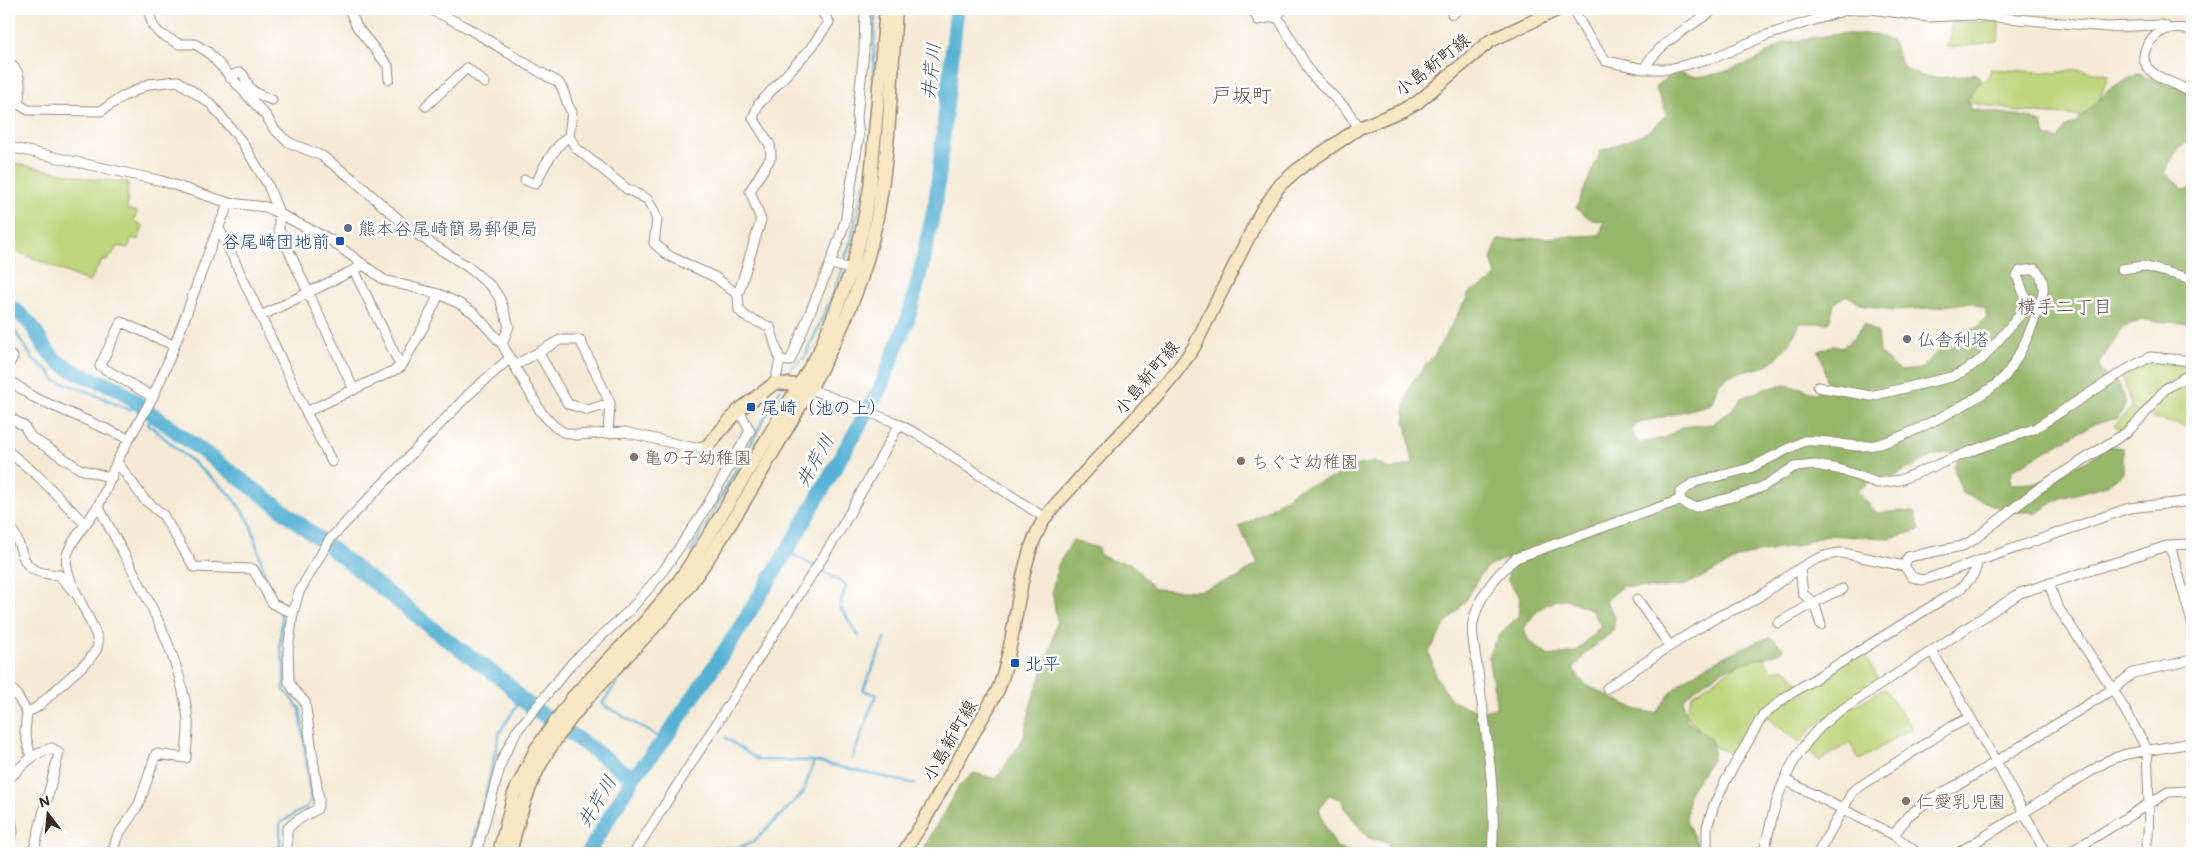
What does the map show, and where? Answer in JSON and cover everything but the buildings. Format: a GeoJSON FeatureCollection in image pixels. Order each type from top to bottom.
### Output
{"type":"FeatureCollection","features":[{"type":"Feature","properties":{"kind":"street"},"geometry":{"type":"LineString","coordinates":[[148,9],[154,26],[159,33],[179,44],[195,44],[208,52],[267,117],[274,129],[288,142],[322,156],[354,180],[413,232],[468,267],[492,287],[500,299],[509,326],[502,344]]}},
{"type":"Feature","properties":{"kind":"street"},"geometry":{"type":"LineString","coordinates":[[349,9],[357,27],[388,66],[389,79]]}},
{"type":"Feature","properties":{"kind":"street"},"geometry":{"type":"LineString","coordinates":[[428,9],[452,18],[487,41],[558,82],[565,93],[567,106],[572,112],[569,136],[576,148],[626,190],[647,200],[657,220],[654,243],[669,256],[715,277],[738,295]]}},
{"type":"Feature","properties":{"kind":"street"},"geometry":{"type":"LineString","coordinates":[[9,146],[162,181],[214,196],[229,203],[266,206],[329,239],[384,280],[439,294],[474,313],[502,344],[541,412],[554,426],[563,432],[575,435],[625,432],[694,448],[708,445],[739,410],[775,383],[780,360],[770,327],[746,317],[739,310],[738,295],[762,220],[750,191],[771,157],[770,145],[753,118],[758,105],[810,48],[829,22],[820,9]]}},
{"type":"Feature","properties":{"kind":"street"},"geometry":{"type":"LineString","coordinates":[[780,360],[790,361],[830,264],[845,222],[859,136],[857,116],[864,50],[865,9]]}},
{"type":"Feature","properties":{"kind":"street"},"geometry":{"type":"LineString","coordinates":[[805,387],[852,269],[870,188],[886,9]]}},
{"type":"Feature","properties":{"kind":"street"},"geometry":{"type":"LineString","coordinates":[[499,853],[514,794],[533,756],[679,581],[836,339],[864,269],[873,231],[885,155],[896,9]]}},
{"type":"Feature","properties":{"kind":"street"},"geometry":{"type":"LineString","coordinates":[[1253,9],[1258,20],[1280,12],[1312,75],[1346,109],[1359,128]]}},
{"type":"Feature","properties":{"kind":"street","name":"小島新町線"},"geometry":{"type":"LineString","coordinates":[[903,853],[922,824],[998,690],[1007,667],[1029,556],[1045,518],[1106,448],[1181,367],[1194,347],[1261,212],[1273,192],[1297,170],[1359,128],[1418,102],[1490,40],[1559,9]]}},
{"type":"Feature","properties":{"kind":"street"},"geometry":{"type":"LineString","coordinates":[[1574,9],[1592,42],[1606,61],[1644,69],[1669,69],[1716,57],[1767,34],[1849,9],[1872,9],[1928,17],[1973,14],[2107,26],[2160,25],[2166,26],[2169,29]]}},
{"type":"Feature","properties":{"kind":"street"},"geometry":{"type":"LineString","coordinates":[[1644,69],[1650,58],[1664,46],[1715,9]]}},
{"type":"Feature","properties":{"kind":"street"},"geometry":{"type":"LineString","coordinates":[[2192,15],[2192,29],[2169,29],[2156,36],[2148,44],[2143,55],[2144,61],[2151,72],[2192,94]]}},
{"type":"Feature","properties":{"kind":"street"},"geometry":{"type":"LineString","coordinates":[[9,62],[17,69],[21,82],[18,104],[28,110],[101,111],[149,84],[178,80],[211,104],[242,142],[268,185],[279,214],[280,230],[354,390]]}},
{"type":"Feature","properties":{"kind":"street"},"geometry":{"type":"LineString","coordinates":[[426,106],[467,68],[485,83]]}},
{"type":"Feature","properties":{"kind":"street"},"geometry":{"type":"LineString","coordinates":[[230,78],[235,73],[244,75],[251,90],[272,100]]}},
{"type":"Feature","properties":{"kind":"street"},"geometry":{"type":"LineString","coordinates":[[859,136],[876,134]]}},
{"type":"Feature","properties":{"kind":"street"},"geometry":{"type":"LineString","coordinates":[[525,180],[535,184],[541,177],[543,167],[563,140],[569,136]]}},
{"type":"Feature","properties":{"kind":"street"},"geometry":{"type":"LineString","coordinates":[[76,596],[67,554],[98,506],[112,478],[117,462],[152,397],[218,226],[229,203]]}},
{"type":"Feature","properties":{"kind":"street"},"geometry":{"type":"LineString","coordinates":[[218,226],[306,412],[332,462]]}},
{"type":"Feature","properties":{"kind":"street"},"geometry":{"type":"LineString","coordinates":[[830,264],[852,269]]}},
{"type":"Feature","properties":{"kind":"street"},"geometry":{"type":"LineString","coordinates":[[261,316],[364,265]]}},
{"type":"Feature","properties":{"kind":"street"},"geometry":{"type":"LineString","coordinates":[[2122,269],[2144,266],[2192,278]]}},
{"type":"Feature","properties":{"kind":"street"},"geometry":{"type":"LineString","coordinates":[[1680,500],[1680,493],[1695,482],[1750,468],[1804,441],[1812,440],[1852,447],[1879,444],[1935,420],[1982,395],[2005,376],[2028,334],[2043,292],[2042,277],[2035,269],[2020,271],[2017,276],[2026,299],[2026,308],[1982,359],[1962,372],[1906,389],[1871,396],[1818,387]]}},
{"type":"Feature","properties":{"kind":"street"},"geometry":{"type":"LineString","coordinates":[[354,270],[401,367]]}},
{"type":"Feature","properties":{"kind":"street"},"geometry":{"type":"LineString","coordinates":[[306,412],[401,367],[439,294]]}},
{"type":"Feature","properties":{"kind":"street"},"geometry":{"type":"LineString","coordinates":[[152,397],[100,366],[121,322],[173,345]]}},
{"type":"Feature","properties":{"kind":"street"},"geometry":{"type":"LineString","coordinates":[[287,853],[287,829],[296,821],[317,809],[320,800],[305,702],[289,682],[288,650],[293,613],[300,592],[330,539],[468,395],[512,362],[538,352],[560,340],[580,340],[610,403],[608,433]]}},
{"type":"Feature","properties":{"kind":"street"},"geometry":{"type":"LineString","coordinates":[[538,352],[568,404],[588,410],[610,403]]}},
{"type":"Feature","properties":{"kind":"street"},"geometry":{"type":"LineString","coordinates":[[9,355],[13,357],[9,364]]}},
{"type":"Feature","properties":{"kind":"street"},"geometry":{"type":"LineString","coordinates":[[1680,500],[1687,505],[1696,507],[1762,487],[1794,467],[1816,464],[1838,469],[1878,483],[1900,480],[2034,429],[2124,371],[2150,357],[2192,361]]}},
{"type":"Feature","properties":{"kind":"street"},"geometry":{"type":"LineString","coordinates":[[1904,566],[1908,557],[1962,546],[1972,541],[2038,489],[2127,432],[2165,389],[2192,373]]}},
{"type":"Feature","properties":{"kind":"street"},"geometry":{"type":"LineString","coordinates":[[9,380],[32,397],[130,439]]}},
{"type":"Feature","properties":{"kind":"street"},"geometry":{"type":"LineString","coordinates":[[775,383],[805,387],[919,435],[1045,518]]}},
{"type":"Feature","properties":{"kind":"street"},"geometry":{"type":"LineString","coordinates":[[476,853],[502,760],[516,732],[573,662],[643,596],[673,558],[701,516],[750,431],[739,410]]}},
{"type":"Feature","properties":{"kind":"street"},"geometry":{"type":"LineString","coordinates":[[9,417],[24,426],[31,437],[80,469],[112,478]]}},
{"type":"Feature","properties":{"kind":"street"},"geometry":{"type":"LineString","coordinates":[[634,853],[735,698],[839,532],[896,424]]}},
{"type":"Feature","properties":{"kind":"street"},"geometry":{"type":"LineString","coordinates":[[9,452],[38,476],[85,524]]}},
{"type":"Feature","properties":{"kind":"street"},"geometry":{"type":"LineString","coordinates":[[117,462],[144,498],[162,515],[194,568],[253,569],[273,604],[293,613]]}},
{"type":"Feature","properties":{"kind":"street"},"geometry":{"type":"LineString","coordinates":[[1492,853],[1494,834],[1492,781],[1472,624],[1482,599],[1500,571],[1516,558],[1680,500]]}},
{"type":"Feature","properties":{"kind":"street"},"geometry":{"type":"LineString","coordinates":[[1606,688],[1670,646],[1720,616],[1750,602],[1816,559],[1835,553],[1904,566],[1912,578],[1922,580],[1977,563],[2129,508],[2192,501]]}},
{"type":"Feature","properties":{"kind":"street"},"geometry":{"type":"LineString","coordinates":[[98,506],[159,623],[177,670],[188,720],[186,758],[156,754],[139,804],[117,837],[112,853]]}},
{"type":"Feature","properties":{"kind":"street"},"geometry":{"type":"LineString","coordinates":[[9,525],[14,532],[29,568],[41,574],[59,575],[76,596],[94,631],[98,644],[96,651],[89,660],[36,708],[27,712]]}},
{"type":"Feature","properties":{"kind":"street"},"geometry":{"type":"LineString","coordinates":[[1764,853],[1773,808],[1800,748],[1831,717],[2020,593],[2170,545],[2192,544]]}},
{"type":"Feature","properties":{"kind":"street"},"geometry":{"type":"LineString","coordinates":[[2170,545],[2192,622]]}},
{"type":"Feature","properties":{"kind":"street"},"geometry":{"type":"LineString","coordinates":[[1707,853],[1706,827],[1714,805],[1763,715],[1787,696],[1961,588],[1973,576],[1977,563]]}},
{"type":"Feature","properties":{"kind":"street"},"geometry":{"type":"LineString","coordinates":[[1800,569],[1803,594],[1814,604],[1821,625]]}},
{"type":"Feature","properties":{"kind":"street"},"geometry":{"type":"LineString","coordinates":[[2050,583],[2057,606],[2113,688],[2148,750],[2149,802],[2148,836],[2145,853]]}},
{"type":"Feature","properties":{"kind":"street"},"geometry":{"type":"LineString","coordinates":[[1778,623],[1830,594],[1843,590]]}},
{"type":"Feature","properties":{"kind":"street"},"geometry":{"type":"LineString","coordinates":[[1637,599],[1670,646]]}},
{"type":"Feature","properties":{"kind":"street"},"geometry":{"type":"LineString","coordinates":[[1932,651],[2046,853]]}},
{"type":"Feature","properties":{"kind":"street"},"geometry":{"type":"LineString","coordinates":[[1894,835],[1908,816],[1932,798],[1963,782],[1995,760],[2113,688],[2133,673],[2192,660]]}},
{"type":"Feature","properties":{"kind":"street"},"geometry":{"type":"LineString","coordinates":[[14,691],[27,712],[25,732],[31,758]]}},
{"type":"Feature","properties":{"kind":"street"},"geometry":{"type":"LineString","coordinates":[[1818,853],[1853,790],[1951,727],[1969,718]]}},
{"type":"Feature","properties":{"kind":"street"},"geometry":{"type":"LineString","coordinates":[[510,853],[521,806],[552,735]]}},
{"type":"Feature","properties":{"kind":"street"},"geometry":{"type":"LineString","coordinates":[[1958,853],[2109,760],[2148,750],[2192,743]]}},
{"type":"Feature","properties":{"kind":"street"},"geometry":{"type":"LineString","coordinates":[[10,776],[43,750],[52,748],[59,753],[33,853]]}},
{"type":"Feature","properties":{"kind":"street"},"geometry":{"type":"LineString","coordinates":[[1785,780],[1894,835],[1917,853]]}},
{"type":"Feature","properties":{"kind":"street"},"geometry":{"type":"LineString","coordinates":[[2069,853],[2168,792],[2192,791]]}},
{"type":"Feature","properties":{"kind":"street"},"geometry":{"type":"LineString","coordinates":[[9,810],[13,831],[9,839]]}},
{"type":"Feature","properties":{"kind":"green space"},"geometry":{"type":"Polygon","coordinates":[[[1999,21],[1998,41],[1947,48],[1952,23],[1999,21]]]}},
{"type":"Feature","properties":{"kind":"green space"},"geometry":{"type":"Polygon","coordinates":[[[1838,34],[1876,34],[1893,42],[1904,67],[1917,75],[1943,77],[1975,73],[1981,80],[1966,100],[1971,109],[2028,117],[2042,124],[2046,136],[2057,140],[2066,127],[2076,122],[2112,87],[2138,74],[2173,87],[2188,78],[2192,67],[2192,140],[2179,147],[2164,172],[2183,189],[2192,189],[2192,324],[2142,320],[2122,327],[2099,364],[2102,373],[2119,384],[2126,404],[2118,418],[2094,424],[2012,470],[2010,484],[2037,483],[2087,461],[2109,446],[2123,448],[2123,473],[2107,485],[2061,498],[2038,512],[2011,512],[1962,493],[1954,468],[1962,449],[1932,456],[1895,476],[1875,478],[1857,491],[1877,513],[1914,512],[1920,530],[1890,538],[1825,535],[1797,546],[1746,555],[1686,585],[1655,588],[1623,586],[1606,601],[1615,617],[1613,631],[1586,653],[1573,670],[1586,685],[1637,710],[1656,713],[1666,699],[1687,678],[1749,645],[1770,637],[1784,649],[1773,655],[1742,663],[1722,671],[1683,699],[1686,719],[1711,740],[1714,751],[1712,759],[1689,792],[1686,821],[1699,847],[1699,853],[1384,853],[1390,843],[1368,838],[1346,810],[1341,799],[1329,795],[1319,809],[1325,826],[1337,848],[1350,853],[921,853],[959,786],[974,773],[996,779],[1024,737],[1031,704],[1052,644],[1057,620],[1052,591],[1058,565],[1073,540],[1098,548],[1100,555],[1113,561],[1131,563],[1154,589],[1199,591],[1236,579],[1258,563],[1239,527],[1267,511],[1298,489],[1332,478],[1353,466],[1376,462],[1390,470],[1413,464],[1404,411],[1411,383],[1435,354],[1470,292],[1489,283],[1496,275],[1491,259],[1498,240],[1600,235],[1604,221],[1592,220],[1576,208],[1601,151],[1648,132],[1667,114],[1655,87],[1675,71],[1696,77],[1721,73],[1756,60],[1785,42],[1838,34]],[[1846,295],[1834,304],[1829,323],[1801,323],[1784,349],[1767,365],[1733,374],[1724,379],[1717,388],[1711,404],[1637,424],[1631,431],[1639,443],[1665,438],[1681,427],[1712,424],[1734,408],[1741,398],[1764,389],[1785,385],[1801,388],[1816,394],[1826,382],[1824,366],[1819,351],[1833,346],[1842,348],[1854,338],[1864,324],[1878,333],[1880,354],[1900,371],[1921,369],[1946,343],[1979,326],[1987,317],[1985,310],[1972,302],[1930,308],[1892,310],[1864,305],[1846,295]],[[1504,559],[1488,567],[1479,577],[1467,599],[1445,625],[1429,652],[1436,677],[1452,701],[1480,712],[1496,708],[1489,655],[1494,643],[1518,617],[1520,597],[1508,581],[1510,559],[1504,559]],[[1566,599],[1547,604],[1536,612],[1524,629],[1528,640],[1549,656],[1576,652],[1601,626],[1592,610],[1566,599]]]}},
{"type":"Feature","properties":{"kind":"green space"},"geometry":{"type":"Polygon","coordinates":[[[1991,69],[2056,73],[2076,69],[2108,75],[2094,117],[2025,112],[1967,102],[1973,89],[1989,76],[1991,69]]]}},
{"type":"Feature","properties":{"kind":"green space"},"geometry":{"type":"Polygon","coordinates":[[[9,162],[92,179],[128,182],[127,209],[137,212],[134,221],[143,226],[138,240],[131,238],[128,248],[118,246],[108,260],[102,260],[89,282],[9,248],[9,162]]]}},
{"type":"Feature","properties":{"kind":"green space"},"geometry":{"type":"Polygon","coordinates":[[[2144,363],[2191,365],[2192,372],[2168,383],[2121,432],[2114,425],[2132,408],[2122,375],[2144,363]]]}},
{"type":"Feature","properties":{"kind":"green space"},"geometry":{"type":"Polygon","coordinates":[[[2192,375],[2192,429],[2151,417],[2167,391],[2192,375]]]}},
{"type":"Feature","properties":{"kind":"green space"},"geometry":{"type":"Polygon","coordinates":[[[1863,653],[1880,681],[1812,728],[1800,743],[1767,717],[1774,710],[1863,653]]]}},
{"type":"Feature","properties":{"kind":"green space"},"geometry":{"type":"Polygon","coordinates":[[[1751,656],[1764,657],[1771,671],[1785,668],[1801,685],[1764,708],[1736,756],[1715,747],[1685,714],[1691,696],[1751,656]]]}},
{"type":"Feature","properties":{"kind":"green space"},"geometry":{"type":"Polygon","coordinates":[[[1884,688],[1912,728],[1860,760],[1849,743],[1820,761],[1807,749],[1822,730],[1832,722],[1852,707],[1884,688]]]}},
{"type":"Feature","properties":{"kind":"waterway"},"geometry":{"type":"LineString","coordinates":[[873,85],[875,9]]}},
{"type":"Feature","properties":{"kind":"waterway","name":"井芹川"},"geometry":{"type":"LineString","coordinates":[[588,853],[633,778],[664,740],[736,634],[787,551],[880,389],[908,318],[936,200],[957,9]]}},
{"type":"Feature","properties":{"kind":"waterway"},"geometry":{"type":"LineString","coordinates":[[843,264],[850,244],[865,180]]}},
{"type":"Feature","properties":{"kind":"waterway"},"geometry":{"type":"LineString","coordinates":[[786,379],[793,366],[805,357],[834,292],[842,269]]}},
{"type":"Feature","properties":{"kind":"waterway"},"geometry":{"type":"LineString","coordinates":[[9,307],[15,309],[32,326],[45,348],[57,361],[77,373],[117,388],[277,506],[445,638],[507,683],[521,699],[633,778]]}},
{"type":"Feature","properties":{"kind":"waterway"},"geometry":{"type":"LineString","coordinates":[[9,322],[33,359],[50,372],[54,380],[84,390],[130,410],[139,404]]}},
{"type":"Feature","properties":{"kind":"waterway"},"geometry":{"type":"LineString","coordinates":[[691,552],[781,388]]}},
{"type":"Feature","properties":{"kind":"waterway"},"geometry":{"type":"LineString","coordinates":[[154,416],[148,424],[230,494],[250,522],[269,589]]}},
{"type":"Feature","properties":{"kind":"waterway"},"geometry":{"type":"LineString","coordinates":[[787,551],[846,585],[840,608],[859,636]]}},
{"type":"Feature","properties":{"kind":"waterway"},"geometry":{"type":"LineString","coordinates":[[279,609],[282,618],[280,645],[284,666],[284,690],[300,709],[311,799],[308,806],[280,823],[280,853]]}},
{"type":"Feature","properties":{"kind":"waterway"},"geometry":{"type":"LineString","coordinates":[[852,759],[876,695],[863,690],[885,639]]}},
{"type":"Feature","properties":{"kind":"waterway"},"geometry":{"type":"LineString","coordinates":[[634,658],[602,704],[664,740]]}},
{"type":"Feature","properties":{"kind":"waterway"},"geometry":{"type":"LineString","coordinates":[[472,853],[500,732],[521,699]]}},
{"type":"Feature","properties":{"kind":"waterway"},"geometry":{"type":"LineString","coordinates":[[726,738],[758,760],[814,761]]}},
{"type":"Feature","properties":{"kind":"waterway"},"geometry":{"type":"LineString","coordinates":[[702,853],[715,847],[738,848],[753,842],[803,793],[814,761],[915,784]]}},
{"type":"Feature","properties":{"kind":"place","name":"熊本谷尾崎簡易郵便局"},"geometry":{"type":"Point","coordinates":[348,228]}},
{"type":"Feature","properties":{"kind":"place","name":"谷尾崎団地前"},"geometry":{"type":"Point","coordinates":[340,241]}},
{"type":"Feature","properties":{"kind":"place","name":"仏舎利塔"},"geometry":{"type":"Point","coordinates":[1907,339]}},
{"type":"Feature","properties":{"kind":"place","name":"尾崎（池の上）"},"geometry":{"type":"Point","coordinates":[751,407]}},
{"type":"Feature","properties":{"kind":"place","name":"亀の子幼稚園"},"geometry":{"type":"Point","coordinates":[634,457]}},
{"type":"Feature","properties":{"kind":"place","name":"ちぐさ幼稚園"},"geometry":{"type":"Point","coordinates":[1241,461]}},
{"type":"Feature","properties":{"kind":"place","name":"北平"},"geometry":{"type":"Point","coordinates":[1015,663]}},
{"type":"Feature","properties":{"kind":"place","name":"仁愛乳児園"},"geometry":{"type":"Point","coordinates":[1906,801]}},
{"type":"Feature","properties":{"kind":"district","name":"戸坂町"},"geometry":{"type":"Point","coordinates":[1242,94]}},
{"type":"Feature","properties":{"kind":"district","name":"横手二丁目"},"geometry":{"type":"Point","coordinates":[2065,305]}}]}
